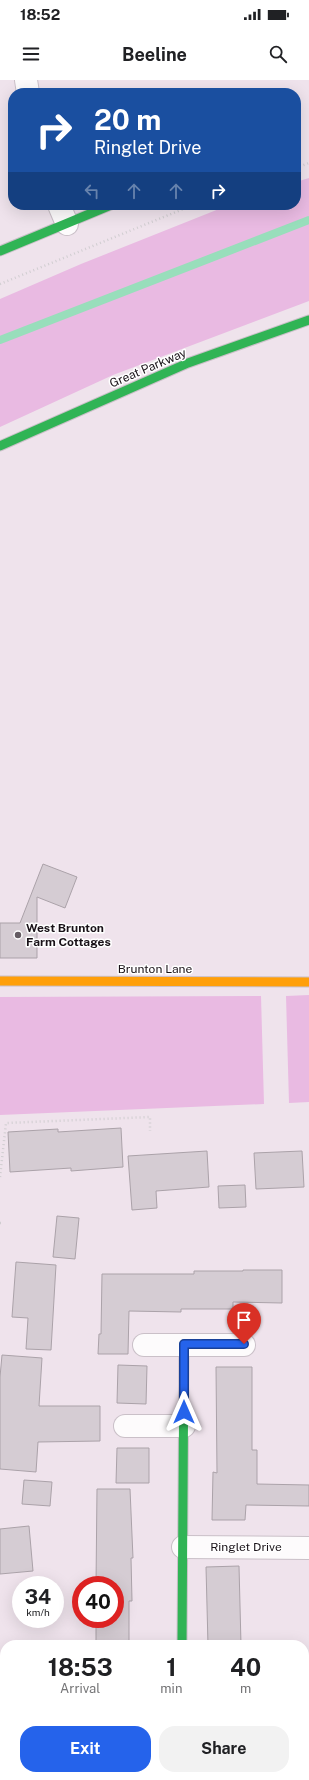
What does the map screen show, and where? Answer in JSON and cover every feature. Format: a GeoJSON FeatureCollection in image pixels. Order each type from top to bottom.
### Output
{"type":"FeatureCollection","features":[{"type":"Feature","properties":{"kind":"street"},"geometry":{"type":"LineString","coordinates":[[0,252],[63,214],[84,210]]}},
{"type":"Feature","properties":{"kind":"street","name":"Great Parkway"},"geometry":{"type":"LineString","coordinates":[[0,446],[188,363],[309,320]]}},
{"type":"Feature","properties":{"kind":"street","name":"Brunton Lane"},"geometry":{"type":"LineString","coordinates":[[0,981],[309,982]]}},
{"type":"Feature","properties":{"kind":"street"},"geometry":{"type":"LineString","coordinates":[[182,1640],[184,1344]]}},
{"type":"Feature","properties":{"kind":"street"},"geometry":{"type":"LineString","coordinates":[[144,1345],[244,1344]]}},
{"type":"Feature","properties":{"kind":"street"},"geometry":{"type":"LineString","coordinates":[[125,1426],[184,1426]]}},
{"type":"Feature","properties":{"kind":"street","name":"Ringlet Drive"},"geometry":{"type":"LineString","coordinates":[[183,1547],[309,1548]]}},
{"type":"Feature","properties":{"kind":"path"},"geometry":{"type":"LineString","coordinates":[[0,284],[181,210]]}},
{"type":"Feature","properties":{"kind":"path"},"geometry":{"type":"LineString","coordinates":[[0,1177],[6,1123],[150,1117],[150,1131]]}},
{"type":"Feature","properties":{"kind":"shaded area"},"geometry":{"type":"Polygon","coordinates":[[[309,178],[309,301],[113,375],[0,427],[0,299],[81,264],[216,210],[301,210],[301,180],[309,178]]]}},
{"type":"Feature","properties":{"kind":"shaded area"},"geometry":{"type":"Polygon","coordinates":[[[309,995],[309,1102],[289,1103],[286,996],[309,995]]]}},
{"type":"Feature","properties":{"kind":"shaded area"},"geometry":{"type":"Polygon","coordinates":[[[261,996],[264,1104],[0,1115],[0,997],[261,996]]]}},
{"type":"Feature","properties":{"kind":"building"},"geometry":{"type":"Polygon","coordinates":[[[43,864],[77,877],[65,908],[37,897],[37,958],[0,958],[0,923],[20,923],[43,864]]]}},
{"type":"Feature","properties":{"kind":"building"},"geometry":{"type":"Polygon","coordinates":[[[121,1128],[123,1167],[71,1171],[71,1168],[10,1172],[8,1132],[58,1129],[58,1132],[121,1128]]]}},
{"type":"Feature","properties":{"kind":"building"},"geometry":{"type":"Polygon","coordinates":[[[207,1151],[209,1187],[156,1191],[157,1208],[132,1210],[128,1156],[207,1151]]]}},
{"type":"Feature","properties":{"kind":"building"},"geometry":{"type":"Polygon","coordinates":[[[302,1151],[304,1187],[256,1189],[254,1153],[302,1151]]]}},
{"type":"Feature","properties":{"kind":"building"},"geometry":{"type":"Polygon","coordinates":[[[245,1185],[246,1207],[219,1208],[218,1186],[245,1185]]]}},
{"type":"Feature","properties":{"kind":"building"},"geometry":{"type":"Polygon","coordinates":[[[57,1216],[79,1218],[75,1259],[53,1257],[57,1216]]]}},
{"type":"Feature","properties":{"kind":"building"},"geometry":{"type":"Polygon","coordinates":[[[16,1262],[56,1265],[51,1350],[26,1349],[28,1318],[12,1317],[16,1262]]]}},
{"type":"Feature","properties":{"kind":"building"},"geometry":{"type":"Polygon","coordinates":[[[282,1270],[282,1303],[233,1302],[233,1309],[181,1309],[181,1312],[129,1311],[128,1354],[98,1354],[99,1334],[101,1334],[102,1274],[194,1274],[194,1271],[282,1270]]]}},
{"type":"Feature","properties":{"kind":"building"},"geometry":{"type":"Polygon","coordinates":[[[2,1355],[42,1358],[39,1406],[100,1406],[100,1441],[38,1442],[36,1472],[0,1469],[0,1377],[2,1355]]]}},
{"type":"Feature","properties":{"kind":"building"},"geometry":{"type":"Polygon","coordinates":[[[118,1365],[147,1366],[146,1404],[117,1403],[118,1365]]]}},
{"type":"Feature","properties":{"kind":"building"},"geometry":{"type":"Polygon","coordinates":[[[216,1367],[252,1367],[252,1450],[257,1450],[257,1484],[309,1485],[309,1506],[246,1505],[245,1520],[212,1520],[213,1472],[217,1473],[216,1367]]]}},
{"type":"Feature","properties":{"kind":"building"},"geometry":{"type":"Polygon","coordinates":[[[117,1448],[149,1448],[149,1483],[116,1483],[117,1448]]]}},
{"type":"Feature","properties":{"kind":"building"},"geometry":{"type":"Polygon","coordinates":[[[24,1480],[52,1482],[50,1506],[22,1504],[24,1480]]]}},
{"type":"Feature","properties":{"kind":"building"},"geometry":{"type":"Polygon","coordinates":[[[97,1489],[130,1489],[133,1558],[131,1558],[132,1601],[129,1601],[129,1640],[96,1640],[96,1628],[124,1628],[124,1576],[96,1576],[97,1489]]]}},
{"type":"Feature","properties":{"kind":"building"},"geometry":{"type":"Polygon","coordinates":[[[29,1526],[33,1571],[0,1574],[0,1529],[29,1526]]]}},
{"type":"Feature","properties":{"kind":"building"},"geometry":{"type":"Polygon","coordinates":[[[239,1566],[241,1640],[208,1640],[206,1567],[239,1566]]]}},
{"type":"Feature","properties":{"kind":"waterway"},"geometry":{"type":"LineString","coordinates":[[0,340],[309,220]]}},
{"type":"Feature","properties":{"kind":"traffic: fast"},"geometry":{"type":"LineString","coordinates":[[0,251],[99,210]]}},
{"type":"Feature","properties":{"kind":"traffic: fast"},"geometry":{"type":"LineString","coordinates":[[0,446],[188,363],[309,320]]}},
{"type":"Feature","properties":{"kind":"traffic: fast"},"geometry":{"type":"LineString","coordinates":[[182,1640],[184,1344]]}},
{"type":"Feature","properties":{"kind":"traffic: slow"},"geometry":{"type":"LineString","coordinates":[[0,981],[309,982]]}},
{"type":"Feature","properties":{"kind":"place","name":"West Brunton Farm Cottages"},"geometry":{"type":"Point","coordinates":[18,935]}},
{"type":"Feature","properties":{"kind":"route"},"geometry":{"type":"LineString","coordinates":[[184,1412],[184,1344],[244,1344]]}}]}
